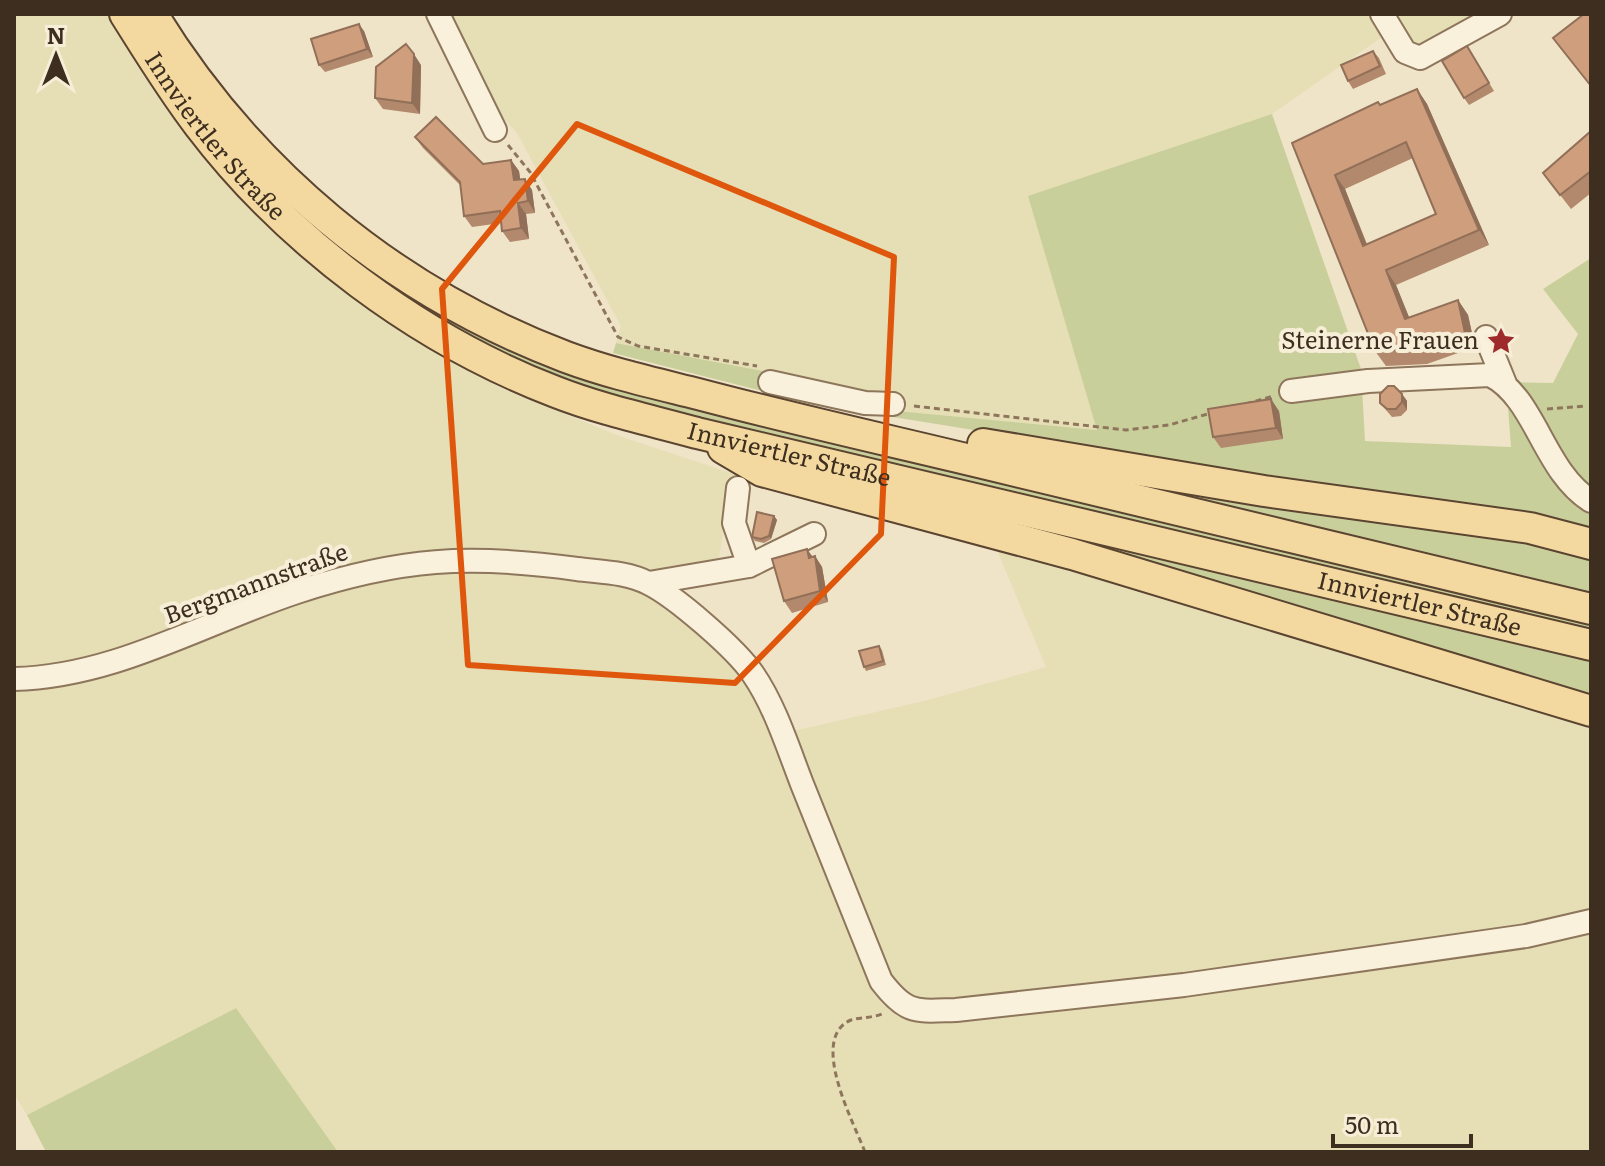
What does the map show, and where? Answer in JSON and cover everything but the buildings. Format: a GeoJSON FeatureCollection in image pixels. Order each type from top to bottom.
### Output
{"type":"FeatureCollection","features":[{"type":"Feature","properties":{"kind":"main road","name":"Innviertler Straße"},"geometry":{"type":"LineString","coordinates":[[125,14],[200,126],[248,182],[360,282],[439,335],[500,368],[557,393],[697,433],[1591,645]]}},
{"type":"Feature","properties":{"kind":"main road","name":"Innviertler Straße"},"geometry":{"type":"LineString","coordinates":[[152,14],[220,113],[289,187],[367,250],[454,306],[567,357],[625,375],[886,440],[1591,609]]}},
{"type":"Feature","properties":{"kind":"main road"},"geometry":{"type":"LineString","coordinates":[[697,433],[762,471],[1072,554],[1591,711]]}},
{"type":"Feature","properties":{"kind":"main road"},"geometry":{"type":"LineString","coordinates":[[886,440],[936,436],[1264,491],[1530,528],[1591,544]]}},
{"type":"Feature","properties":{"kind":"street"},"geometry":{"type":"LineString","coordinates":[[438,14],[495,130]]}},
{"type":"Feature","properties":{"kind":"street"},"geometry":{"type":"LineString","coordinates":[[1382,14],[1405,52],[1420,58],[1500,14]]}},
{"type":"Feature","properties":{"kind":"street"},"geometry":{"type":"LineString","coordinates":[[1486,337],[1506,386],[1558,471],[1591,501]]}},
{"type":"Feature","properties":{"kind":"street"},"geometry":{"type":"LineString","coordinates":[[1291,391],[1477,374],[1490,375],[1506,386]]}},
{"type":"Feature","properties":{"kind":"street"},"geometry":{"type":"LineString","coordinates":[[766,375],[865,403],[893,404]]}},
{"type":"Feature","properties":{"kind":"street"},"geometry":{"type":"LineString","coordinates":[[738,488],[734,523],[749,566]]}},
{"type":"Feature","properties":{"kind":"street"},"geometry":{"type":"LineString","coordinates":[[649,583],[749,566],[814,534]]}},
{"type":"Feature","properties":{"kind":"street","name":"Bergmannstraße"},"geometry":{"type":"LineString","coordinates":[[14,679],[83,671],[150,649],[293,594],[353,575],[414,562],[452,559],[541,564],[624,575],[649,583],[729,646],[753,674],[781,732],[881,981],[899,1005]]}},
{"type":"Feature","properties":{"kind":"street"},"geometry":{"type":"LineString","coordinates":[[899,1005],[923,1011],[956,1010],[1184,985],[1526,936],[1591,921]]}},
{"type":"Feature","properties":{"kind":"path"},"geometry":{"type":"LineString","coordinates":[[495,130],[530,172],[618,337],[638,346],[766,375]]}},
{"type":"Feature","properties":{"kind":"path"},"geometry":{"type":"LineString","coordinates":[[1245,404],[1291,391]]}},
{"type":"Feature","properties":{"kind":"path"},"geometry":{"type":"LineString","coordinates":[[893,404],[1126,430],[1169,425],[1215,412]]}},
{"type":"Feature","properties":{"kind":"path"},"geometry":{"type":"LineString","coordinates":[[1524,411],[1585,406]]}},
{"type":"Feature","properties":{"kind":"path"},"geometry":{"type":"LineString","coordinates":[[865,1152],[837,1081],[832,1043],[838,1031],[850,1021],[878,1016],[899,1005]]}},
{"type":"Feature","properties":{"kind":"highlighted area"},"geometry":{"type":"Polygon","coordinates":[[[577,124],[894,257],[881,534],[735,683],[468,665],[442,289],[577,124]]]}},
{"type":"Feature","properties":{"kind":"shaded area"},"geometry":{"type":"Polygon","coordinates":[[[14,14],[110,14],[392,322],[498,387],[622,437],[734,474],[718,563],[651,570],[642,590],[693,629],[739,673],[776,735],[928,700],[1046,667],[994,543],[1591,719],[1591,1152],[338,1152],[235,1008],[27,1115],[14,1094],[14,14]]]}},
{"type":"Feature","properties":{"kind":"shaded area"},"geometry":{"type":"Polygon","coordinates":[[[447,14],[1474,14],[1415,48],[1395,28],[1272,114],[1029,196],[1098,430],[897,411],[868,391],[616,343],[621,326],[517,133],[491,104],[447,14]]]}},
{"type":"Feature","properties":{"kind":"green space"},"geometry":{"type":"Polygon","coordinates":[[[1272,114],[1361,369],[1365,441],[1511,447],[1506,382],[1553,383],[1578,334],[1543,289],[1591,258],[1591,543],[1041,441],[813,404],[613,353],[616,343],[868,391],[897,411],[1097,430],[1028,196],[1272,114]]]}},
{"type":"Feature","properties":{"kind":"green space"},"geometry":{"type":"Polygon","coordinates":[[[279,198],[451,317],[1591,621],[1591,634],[647,407],[563,381],[500,355],[432,317],[338,248],[279,198]]]}},
{"type":"Feature","properties":{"kind":"green space"},"geometry":{"type":"Polygon","coordinates":[[[1014,458],[1387,515],[1591,555],[1591,596],[1014,458]]]}},
{"type":"Feature","properties":{"kind":"green space"},"geometry":{"type":"Polygon","coordinates":[[[868,483],[1591,660],[1591,700],[868,483]]]}},
{"type":"Feature","properties":{"kind":"green space"},"geometry":{"type":"Polygon","coordinates":[[[236,1008],[338,1152],[46,1152],[27,1115],[236,1008]]]}},
{"type":"Feature","properties":{"kind":"place","name":"Steinerne Frauen"},"geometry":{"type":"Point","coordinates":[1501,341]}}]}
